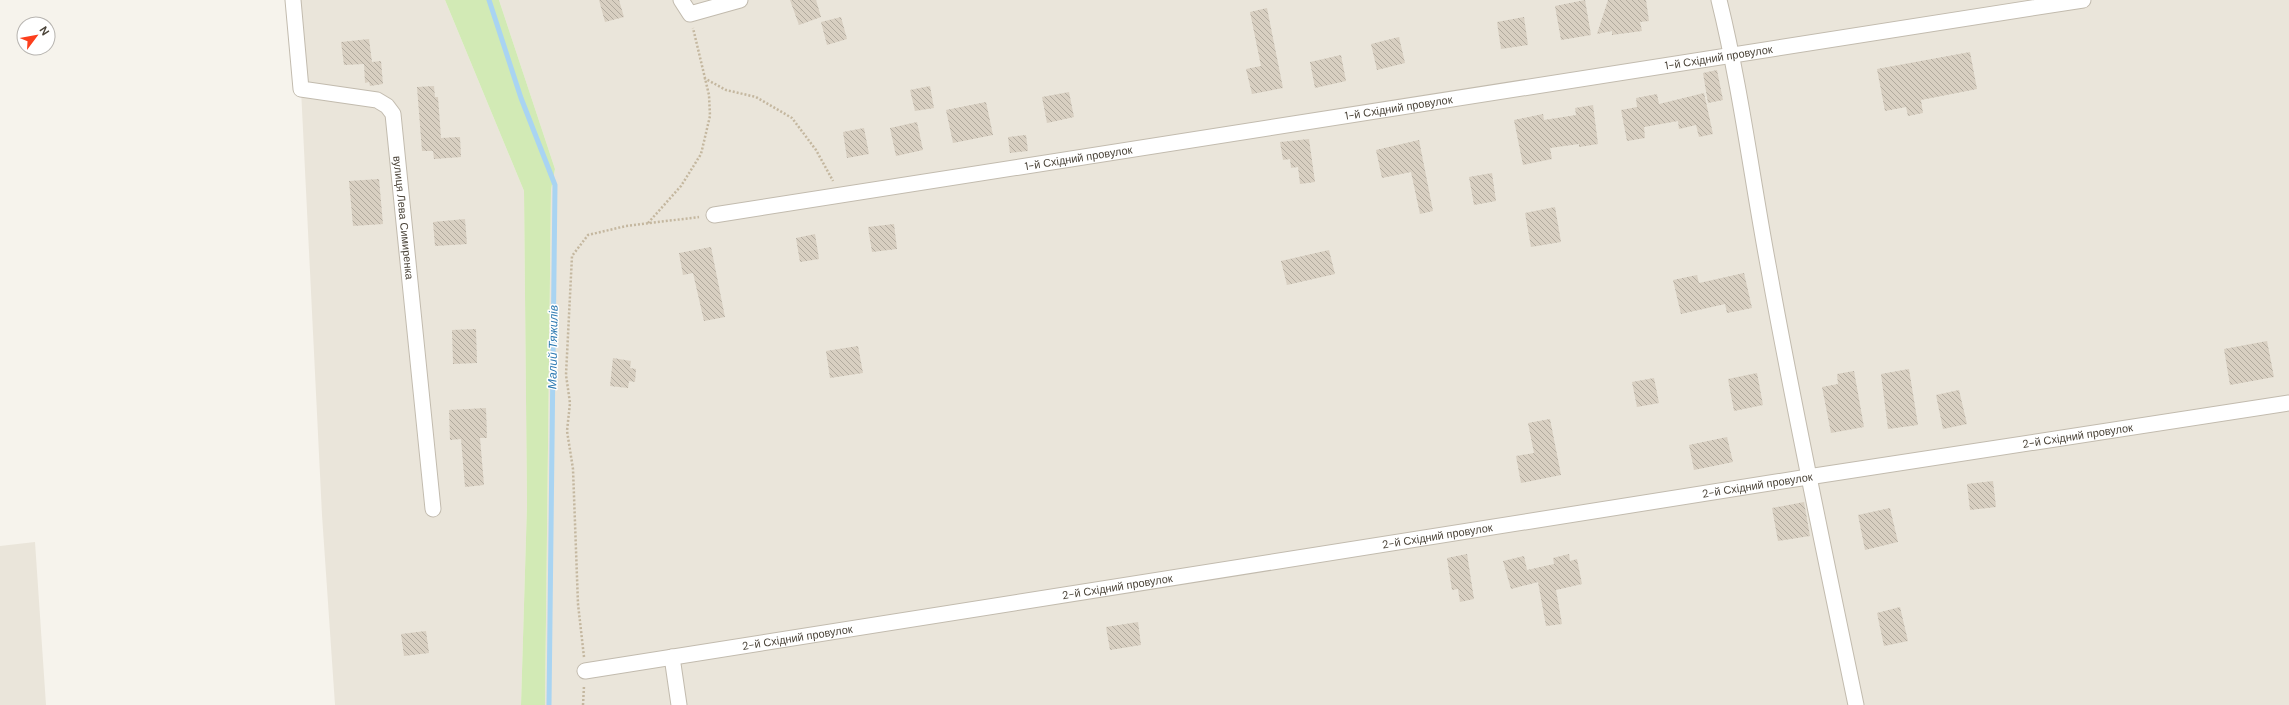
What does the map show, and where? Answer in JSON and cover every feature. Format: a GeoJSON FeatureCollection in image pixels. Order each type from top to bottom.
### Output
{"type":"FeatureCollection","features":[{"type":"Feature","properties":{"kind":"street","name":"вулиця Лева Симиренка"},"geometry":{"type":"LineString","coordinates":[[293,0],[301,89],[377,100],[387,106],[393,114],[433,509]]}},
{"type":"Feature","properties":{"kind":"street"},"geometry":{"type":"LineString","coordinates":[[681,0],[690,14],[740,0]]}},
{"type":"Feature","properties":{"kind":"street"},"geometry":{"type":"LineString","coordinates":[[1720,0],[1733,55],[1769,269],[1808,477],[1856,705]]}},
{"type":"Feature","properties":{"kind":"street","name":"1-й Східний провулок"},"geometry":{"type":"LineString","coordinates":[[714,215],[2083,0]]}},
{"type":"Feature","properties":{"kind":"street","name":"2-й Східний провулок"},"geometry":{"type":"LineString","coordinates":[[585,671],[1808,477],[2289,403]]}},
{"type":"Feature","properties":{"kind":"street"},"geometry":{"type":"LineString","coordinates":[[672,657],[679,705]]}},
{"type":"Feature","properties":{"kind":"path"},"geometry":{"type":"LineString","coordinates":[[648,223],[681,186],[701,154],[710,116],[709,95],[703,77],[690,14]]}},
{"type":"Feature","properties":{"kind":"path"},"geometry":{"type":"LineString","coordinates":[[703,77],[726,90],[756,97],[792,118],[816,150],[830,177],[843,194]]}},
{"type":"Feature","properties":{"kind":"path"},"geometry":{"type":"LineString","coordinates":[[582,705],[585,671],[578,604],[573,469],[567,431],[570,403],[566,375],[572,256],[588,235],[648,223],[714,215]]}},
{"type":"Feature","properties":{"kind":"shaded area"},"geometry":{"type":"Polygon","coordinates":[[[293,0],[445,0],[524,191],[527,504],[521,705],[335,705],[322,515],[301,89],[293,0]]]}},
{"type":"Feature","properties":{"kind":"shaded area"},"geometry":{"type":"Polygon","coordinates":[[[499,0],[2289,0],[2289,705],[545,705],[551,190],[555,169],[499,0]]]}},
{"type":"Feature","properties":{"kind":"shaded area"},"geometry":{"type":"Polygon","coordinates":[[[35,542],[46,705],[0,705],[0,546],[35,542]]]}},
{"type":"Feature","properties":{"kind":"green space"},"geometry":{"type":"Polygon","coordinates":[[[445,0],[499,0],[555,169],[551,190],[545,705],[521,705],[527,504],[524,191],[445,0]]]}},
{"type":"Feature","properties":{"kind":"building"},"geometry":{"type":"Polygon","coordinates":[[[599,0],[619,0],[624,17],[605,22],[599,0]]]}},
{"type":"Feature","properties":{"kind":"building"},"geometry":{"type":"Polygon","coordinates":[[[790,0],[816,0],[821,17],[799,25],[790,0]]]}},
{"type":"Feature","properties":{"kind":"building"},"geometry":{"type":"Polygon","coordinates":[[[1585,0],[1591,35],[1561,40],[1555,6],[1585,0]]]}},
{"type":"Feature","properties":{"kind":"building"},"geometry":{"type":"Polygon","coordinates":[[[1608,0],[1646,0],[1649,21],[1640,22],[1642,31],[1612,35],[1612,31],[1597,34],[1608,0]]]}},
{"type":"Feature","properties":{"kind":"building"},"geometry":{"type":"Polygon","coordinates":[[[1267,8],[1283,88],[1252,94],[1246,69],[1261,66],[1250,12],[1267,8]]]}},
{"type":"Feature","properties":{"kind":"building"},"geometry":{"type":"Polygon","coordinates":[[[841,17],[847,39],[827,45],[821,22],[841,17]]]}},
{"type":"Feature","properties":{"kind":"building"},"geometry":{"type":"Polygon","coordinates":[[[1524,17],[1528,45],[1501,49],[1497,22],[1524,17]]]}},
{"type":"Feature","properties":{"kind":"building"},"geometry":{"type":"Polygon","coordinates":[[[1399,37],[1405,63],[1377,70],[1371,44],[1399,37]]]}},
{"type":"Feature","properties":{"kind":"building"},"geometry":{"type":"Polygon","coordinates":[[[369,39],[372,62],[381,61],[383,84],[370,86],[369,82],[365,83],[364,64],[344,65],[341,42],[369,39]]]}},
{"type":"Feature","properties":{"kind":"building"},"geometry":{"type":"Polygon","coordinates":[[[1970,52],[1977,89],[1921,100],[1923,113],[1908,116],[1906,107],[1885,111],[1877,69],[1970,52]]]}},
{"type":"Feature","properties":{"kind":"building"},"geometry":{"type":"Polygon","coordinates":[[[1341,55],[1346,81],[1315,88],[1310,62],[1341,55]]]}},
{"type":"Feature","properties":{"kind":"building"},"geometry":{"type":"Polygon","coordinates":[[[1717,70],[1723,100],[1708,103],[1703,73],[1717,70]]]}},
{"type":"Feature","properties":{"kind":"building"},"geometry":{"type":"Polygon","coordinates":[[[434,86],[435,97],[438,97],[441,138],[460,137],[461,157],[434,159],[433,151],[422,151],[417,87],[434,86]]]}},
{"type":"Feature","properties":{"kind":"building"},"geometry":{"type":"Polygon","coordinates":[[[930,86],[934,108],[915,111],[910,90],[930,86]]]}},
{"type":"Feature","properties":{"kind":"building"},"geometry":{"type":"Polygon","coordinates":[[[1069,92],[1074,117],[1047,123],[1042,97],[1069,92]]]}},
{"type":"Feature","properties":{"kind":"building"},"geometry":{"type":"Polygon","coordinates":[[[1704,93],[1713,134],[1699,137],[1696,125],[1679,129],[1678,121],[1644,127],[1645,138],[1627,141],[1621,110],[1637,107],[1636,98],[1657,94],[1659,104],[1704,93]]]}},
{"type":"Feature","properties":{"kind":"building"},"geometry":{"type":"Polygon","coordinates":[[[986,102],[993,135],[953,143],[946,110],[986,102]]]}},
{"type":"Feature","properties":{"kind":"building"},"geometry":{"type":"Polygon","coordinates":[[[1593,105],[1598,144],[1579,147],[1579,144],[1550,148],[1552,159],[1523,165],[1514,120],[1543,114],[1544,120],[1576,115],[1575,108],[1593,105]]]}},
{"type":"Feature","properties":{"kind":"building"},"geometry":{"type":"Polygon","coordinates":[[[917,122],[923,150],[896,156],[890,128],[917,122]]]}},
{"type":"Feature","properties":{"kind":"building"},"geometry":{"type":"Polygon","coordinates":[[[864,128],[869,154],[847,158],[843,132],[864,128]]]}},
{"type":"Feature","properties":{"kind":"building"},"geometry":{"type":"Polygon","coordinates":[[[1026,135],[1028,151],[1010,153],[1008,137],[1026,135]]]}},
{"type":"Feature","properties":{"kind":"building"},"geometry":{"type":"Polygon","coordinates":[[[1309,139],[1315,182],[1300,184],[1298,167],[1291,168],[1290,159],[1283,160],[1280,142],[1309,139]]]}},
{"type":"Feature","properties":{"kind":"building"},"geometry":{"type":"Polygon","coordinates":[[[1419,140],[1433,211],[1420,214],[1411,172],[1382,178],[1376,150],[1419,140]]]}},
{"type":"Feature","properties":{"kind":"building"},"geometry":{"type":"Polygon","coordinates":[[[1492,173],[1496,201],[1474,205],[1469,177],[1492,173]]]}},
{"type":"Feature","properties":{"kind":"building"},"geometry":{"type":"Polygon","coordinates":[[[379,179],[383,224],[353,226],[349,181],[379,179]]]}},
{"type":"Feature","properties":{"kind":"building"},"geometry":{"type":"Polygon","coordinates":[[[1555,207],[1561,242],[1531,247],[1525,213],[1555,207]]]}},
{"type":"Feature","properties":{"kind":"building"},"geometry":{"type":"Polygon","coordinates":[[[465,219],[467,244],[435,246],[433,222],[465,219]]]}},
{"type":"Feature","properties":{"kind":"building"},"geometry":{"type":"Polygon","coordinates":[[[894,224],[897,249],[872,252],[868,227],[894,224]]]}},
{"type":"Feature","properties":{"kind":"building"},"geometry":{"type":"Polygon","coordinates":[[[815,234],[819,259],[800,262],[796,238],[815,234]]]}},
{"type":"Feature","properties":{"kind":"building"},"geometry":{"type":"Polygon","coordinates":[[[711,247],[725,317],[704,321],[693,273],[683,275],[679,253],[711,247]]]}},
{"type":"Feature","properties":{"kind":"building"},"geometry":{"type":"Polygon","coordinates":[[[1329,250],[1335,274],[1287,285],[1281,261],[1329,250]]]}},
{"type":"Feature","properties":{"kind":"building"},"geometry":{"type":"Polygon","coordinates":[[[1744,273],[1752,308],[1727,313],[1725,304],[1681,314],[1673,280],[1697,275],[1699,283],[1744,273]]]}},
{"type":"Feature","properties":{"kind":"building"},"geometry":{"type":"Polygon","coordinates":[[[476,329],[477,363],[453,364],[452,330],[476,329]]]}},
{"type":"Feature","properties":{"kind":"building"},"geometry":{"type":"Polygon","coordinates":[[[2267,341],[2274,377],[2230,385],[2224,349],[2267,341]]]}},
{"type":"Feature","properties":{"kind":"building"},"geometry":{"type":"Polygon","coordinates":[[[858,346],[863,373],[830,378],[826,351],[858,346]]]}},
{"type":"Feature","properties":{"kind":"building"},"geometry":{"type":"Polygon","coordinates":[[[613,358],[631,361],[630,368],[636,369],[635,382],[629,381],[628,388],[610,386],[613,358]]]}},
{"type":"Feature","properties":{"kind":"building"},"geometry":{"type":"Polygon","coordinates":[[[1909,369],[1918,425],[1888,429],[1881,374],[1909,369]]]}},
{"type":"Feature","properties":{"kind":"building"},"geometry":{"type":"Polygon","coordinates":[[[1854,371],[1864,427],[1831,433],[1822,387],[1838,384],[1837,374],[1854,371]]]}},
{"type":"Feature","properties":{"kind":"building"},"geometry":{"type":"Polygon","coordinates":[[[1757,373],[1763,405],[1734,411],[1728,379],[1757,373]]]}},
{"type":"Feature","properties":{"kind":"building"},"geometry":{"type":"Polygon","coordinates":[[[1654,378],[1659,403],[1637,407],[1632,382],[1654,378]]]}},
{"type":"Feature","properties":{"kind":"building"},"geometry":{"type":"Polygon","coordinates":[[[1959,390],[1967,424],[1943,429],[1936,395],[1959,390]]]}},
{"type":"Feature","properties":{"kind":"building"},"geometry":{"type":"Polygon","coordinates":[[[486,408],[487,438],[480,438],[484,485],[465,487],[461,439],[450,440],[449,410],[486,408]]]}},
{"type":"Feature","properties":{"kind":"building"},"geometry":{"type":"Polygon","coordinates":[[[1550,419],[1561,475],[1521,483],[1516,456],[1534,453],[1528,423],[1550,419]]]}},
{"type":"Feature","properties":{"kind":"building"},"geometry":{"type":"Polygon","coordinates":[[[1727,437],[1733,462],[1694,470],[1689,445],[1727,437]]]}},
{"type":"Feature","properties":{"kind":"building"},"geometry":{"type":"Polygon","coordinates":[[[1993,481],[1996,507],[1970,510],[1967,484],[1993,481]]]}},
{"type":"Feature","properties":{"kind":"building"},"geometry":{"type":"Polygon","coordinates":[[[1804,502],[1810,536],[1778,541],[1772,508],[1804,502]]]}},
{"type":"Feature","properties":{"kind":"building"},"geometry":{"type":"Polygon","coordinates":[[[1890,508],[1898,542],[1865,550],[1858,515],[1890,508]]]}},
{"type":"Feature","properties":{"kind":"building"},"geometry":{"type":"Polygon","coordinates":[[[1467,554],[1474,599],[1460,602],[1458,589],[1452,590],[1447,558],[1467,554]]]}},
{"type":"Feature","properties":{"kind":"building"},"geometry":{"type":"Polygon","coordinates":[[[1569,554],[1570,561],[1577,559],[1582,584],[1556,590],[1562,624],[1546,626],[1538,582],[1511,589],[1503,561],[1524,556],[1527,570],[1554,564],[1553,558],[1569,554]]]}},
{"type":"Feature","properties":{"kind":"building"},"geometry":{"type":"Polygon","coordinates":[[[1900,607],[1908,641],[1884,646],[1877,613],[1900,607]]]}},
{"type":"Feature","properties":{"kind":"building"},"geometry":{"type":"Polygon","coordinates":[[[1138,622],[1141,645],[1110,650],[1106,627],[1138,622]]]}},
{"type":"Feature","properties":{"kind":"building"},"geometry":{"type":"Polygon","coordinates":[[[426,631],[429,653],[404,656],[401,634],[426,631]]]}},
{"type":"Feature","properties":{"kind":"waterway","name":"Малий Тяжилів"},"geometry":{"type":"LineString","coordinates":[[489,0],[521,98],[555,185],[549,705]]}}]}
